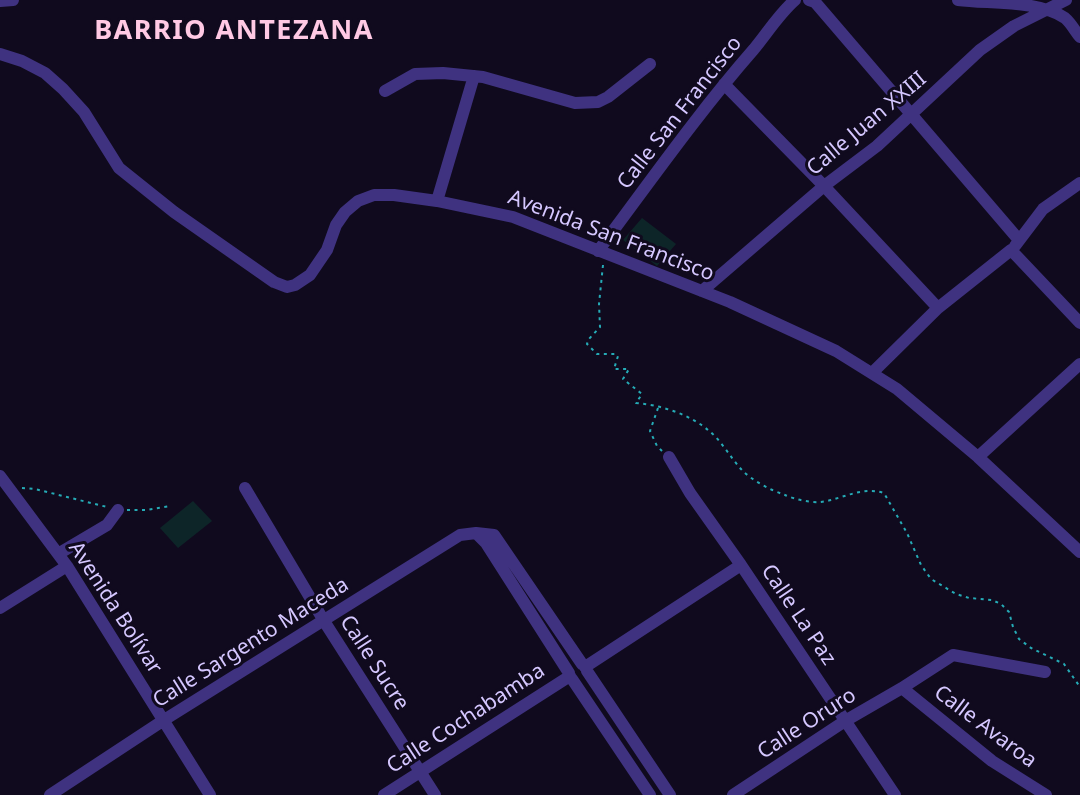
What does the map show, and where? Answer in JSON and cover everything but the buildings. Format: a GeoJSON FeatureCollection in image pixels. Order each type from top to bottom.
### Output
{"type":"FeatureCollection","features":[{"type":"Feature","properties":{"kind":"street"},"geometry":{"type":"LineString","coordinates":[[0,1],[13,0]]}},
{"type":"Feature","properties":{"kind":"street","name":"Calle San Francisco"},"geometry":{"type":"LineString","coordinates":[[601,252],[724,84],[782,12],[795,0]]}},
{"type":"Feature","properties":{"kind":"street"},"geometry":{"type":"LineString","coordinates":[[809,0],[815,2],[1020,240]]}},
{"type":"Feature","properties":{"kind":"street"},"geometry":{"type":"LineString","coordinates":[[958,0],[1036,5],[1066,20],[1080,37]]}},
{"type":"Feature","properties":{"kind":"street","name":"Calle Juan XXIII"},"geometry":{"type":"LineString","coordinates":[[702,291],[824,186],[877,146],[980,50],[1014,26],[1066,0]]}},
{"type":"Feature","properties":{"kind":"street","name":"Avenida San Francisco"},"geometry":{"type":"LineString","coordinates":[[0,54],[30,65],[45,74],[63,89],[84,112],[119,168],[274,282],[287,287],[295,285],[310,275],[327,250],[336,225],[345,212],[358,201],[374,195],[437,201],[513,217],[730,302],[836,351],[897,389],[978,457],[1080,552]]}},
{"type":"Feature","properties":{"kind":"street"},"geometry":{"type":"LineString","coordinates":[[385,91],[415,74],[443,73],[492,79],[575,103],[590,103],[608,97],[650,64]]}},
{"type":"Feature","properties":{"kind":"street"},"geometry":{"type":"LineString","coordinates":[[437,201],[474,76]]}},
{"type":"Feature","properties":{"kind":"street"},"geometry":{"type":"LineString","coordinates":[[724,84],[824,186],[938,309]]}},
{"type":"Feature","properties":{"kind":"street"},"geometry":{"type":"LineString","coordinates":[[872,373],[938,309],[1011,250],[1043,209],[1080,183]]}},
{"type":"Feature","properties":{"kind":"street"},"geometry":{"type":"LineString","coordinates":[[1011,250],[1080,323]]}},
{"type":"Feature","properties":{"kind":"street"},"geometry":{"type":"LineString","coordinates":[[978,457],[1080,364]]}},
{"type":"Feature","properties":{"kind":"street","name":"Calle La Paz"},"geometry":{"type":"LineString","coordinates":[[669,457],[690,493],[895,795]]}},
{"type":"Feature","properties":{"kind":"street","name":"Avenida Bolívar"},"geometry":{"type":"LineString","coordinates":[[0,476],[66,566],[210,795]]}},
{"type":"Feature","properties":{"kind":"street","name":"Calle Sucre"},"geometry":{"type":"LineString","coordinates":[[245,488],[324,621],[435,795]]}},
{"type":"Feature","properties":{"kind":"street"},"geometry":{"type":"LineString","coordinates":[[58,554],[107,525],[118,510]]}},
{"type":"Feature","properties":{"kind":"street"},"geometry":{"type":"LineString","coordinates":[[476,533],[494,535],[670,795]]}},
{"type":"Feature","properties":{"kind":"street"},"geometry":{"type":"LineString","coordinates":[[476,533],[486,543],[570,676],[650,795]]}},
{"type":"Feature","properties":{"kind":"street","name":"Calle Sargento Maceda"},"geometry":{"type":"LineString","coordinates":[[50,795],[164,720],[451,540],[460,535],[476,533]]}},
{"type":"Feature","properties":{"kind":"street"},"geometry":{"type":"LineString","coordinates":[[585,667],[741,565]]}},
{"type":"Feature","properties":{"kind":"street"},"geometry":{"type":"LineString","coordinates":[[0,608],[66,566]]}},
{"type":"Feature","properties":{"kind":"street","name":"Calle Oruro"},"geometry":{"type":"LineString","coordinates":[[734,795],[845,721],[953,655],[1045,672]]}},
{"type":"Feature","properties":{"kind":"street","name":"Calle Cochabamba"},"geometry":{"type":"LineString","coordinates":[[384,795],[570,676],[577,681],[583,679],[585,667]]}},
{"type":"Feature","properties":{"kind":"street","name":"Calle Avaroa"},"geometry":{"type":"LineString","coordinates":[[902,688],[992,761],[1046,795]]}},
{"type":"Feature","properties":{"kind":"path"},"geometry":{"type":"LineString","coordinates":[[601,252],[600,327],[587,344],[597,354],[618,356],[614,369],[629,369],[623,379],[642,394],[636,403],[654,404],[658,408],[683,415],[702,425],[710,431],[743,471],[785,495],[814,502],[862,491],[873,490],[884,493],[907,533],[921,565],[931,579],[956,594],[969,598],[992,600],[1001,604],[1009,612],[1019,639],[1030,648],[1064,664],[1080,687]]}},
{"type":"Feature","properties":{"kind":"path"},"geometry":{"type":"LineString","coordinates":[[658,408],[650,431],[657,446],[669,457]]}},
{"type":"Feature","properties":{"kind":"path"},"geometry":{"type":"LineString","coordinates":[[10,490],[35,489],[118,510],[146,510],[171,506]]}},
{"type":"Feature","properties":{"kind":"green space"},"geometry":{"type":"Polygon","coordinates":[[[642,218],[676,244],[657,266],[623,240],[642,218]]]}},
{"type":"Feature","properties":{"kind":"green space"},"geometry":{"type":"Polygon","coordinates":[[[193,501],[212,521],[178,548],[160,528],[193,501]]]}},
{"type":"Feature","properties":{"kind":"district","name":"BARRIO ANTEZANA"},"geometry":{"type":"Point","coordinates":[234,31]}}]}
